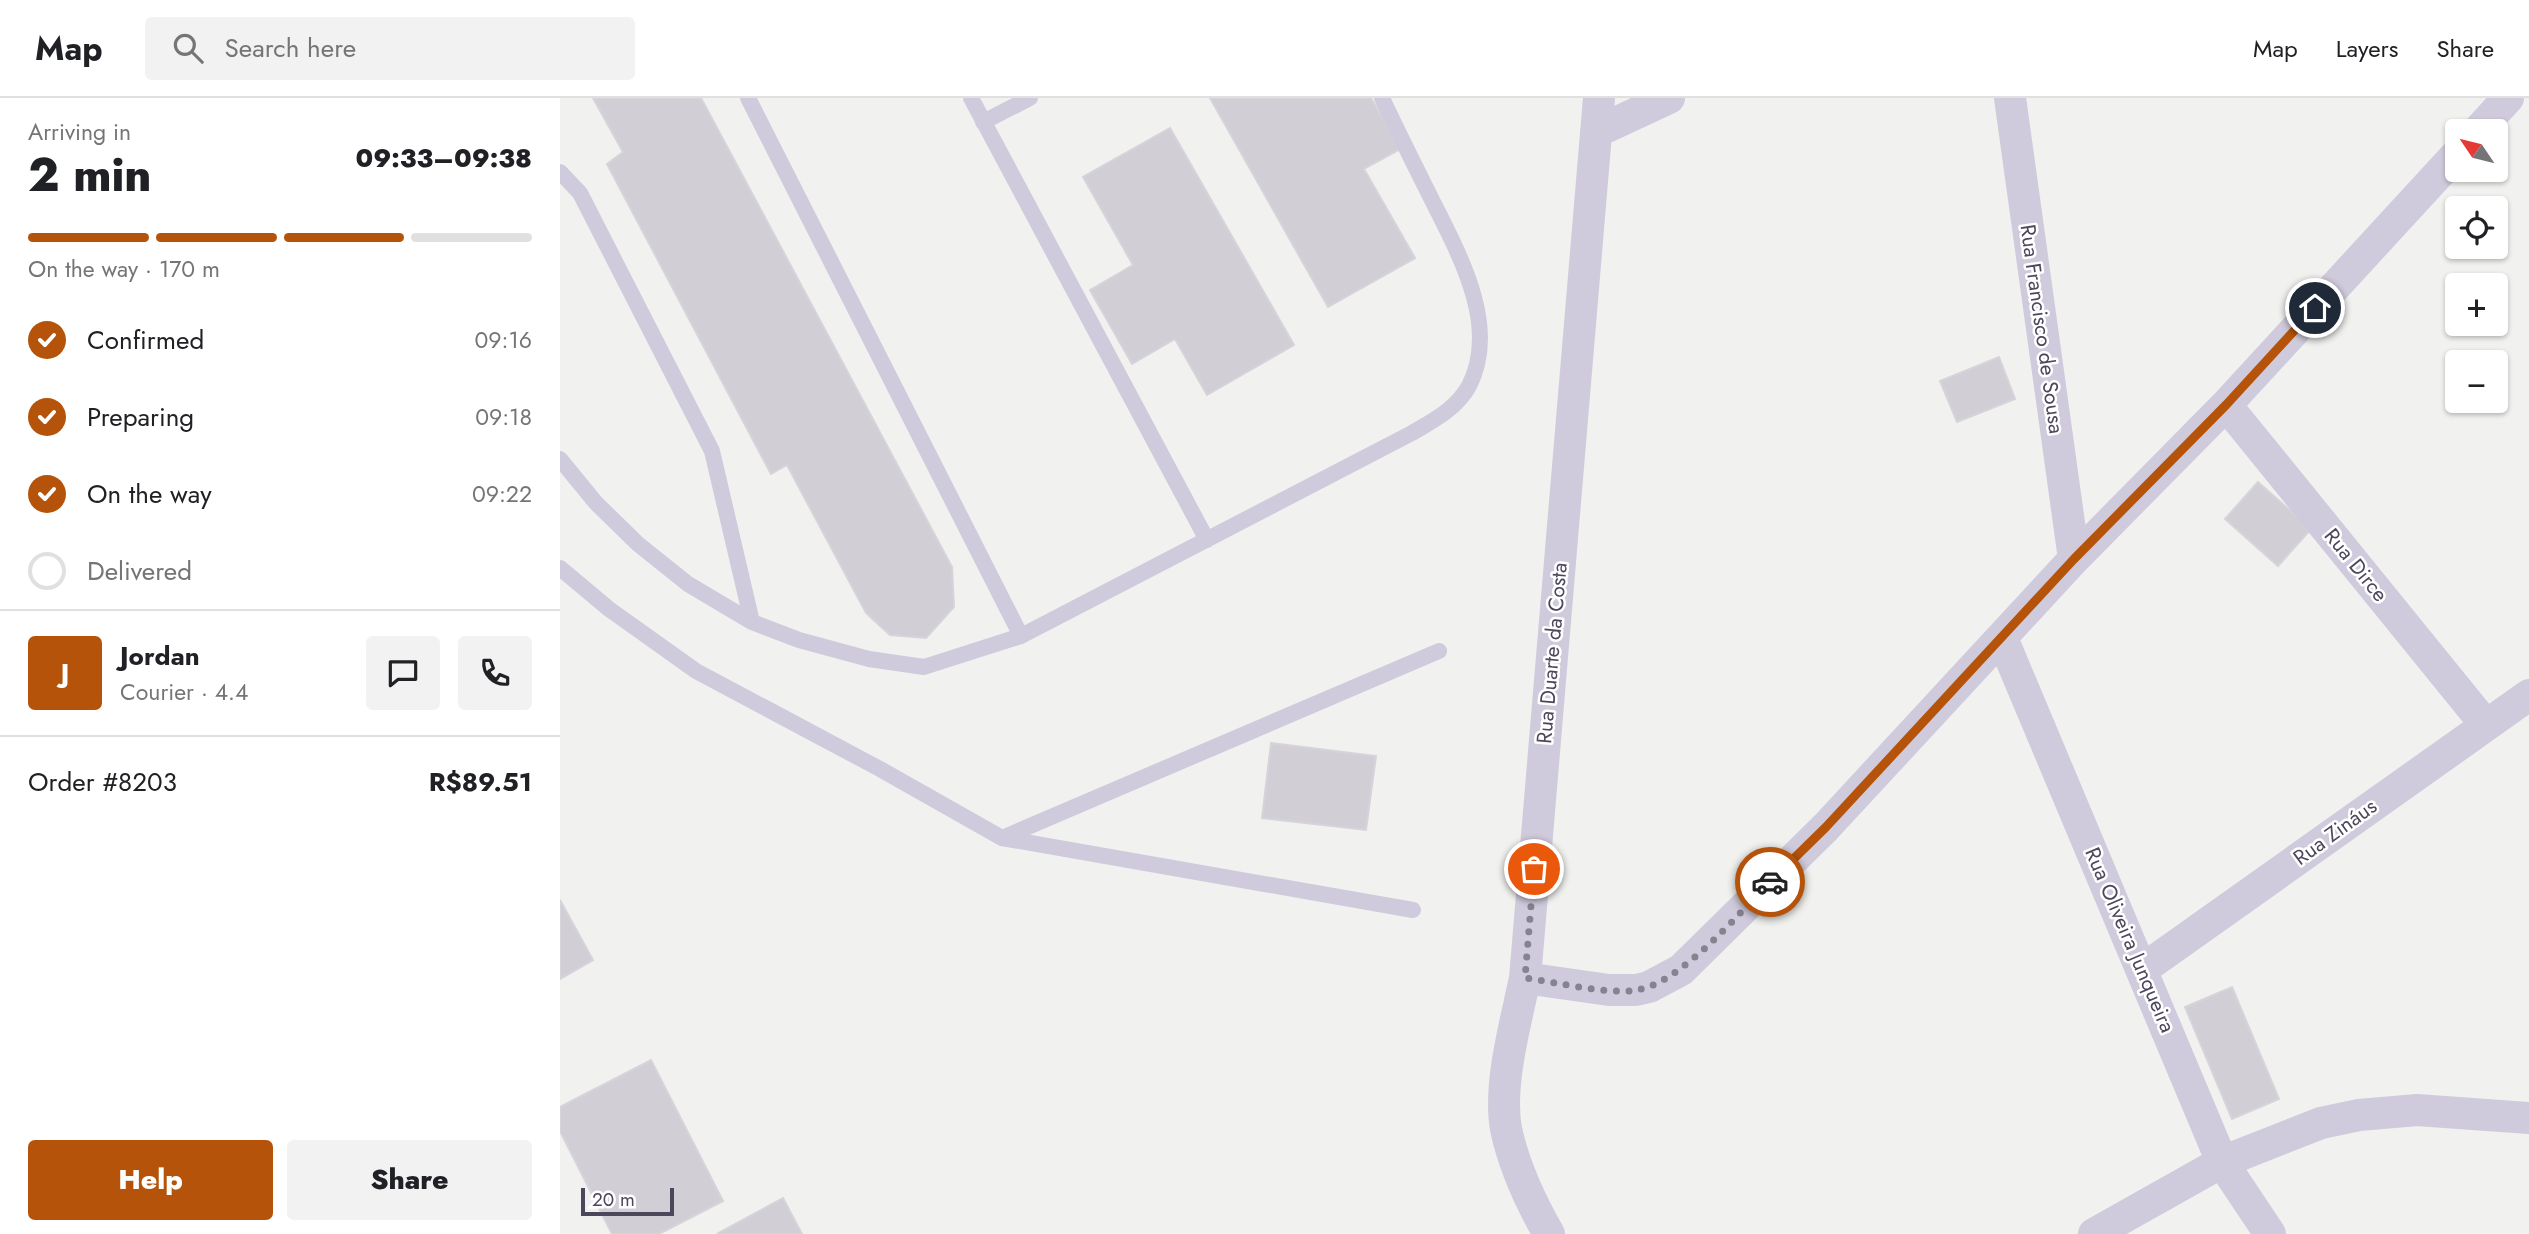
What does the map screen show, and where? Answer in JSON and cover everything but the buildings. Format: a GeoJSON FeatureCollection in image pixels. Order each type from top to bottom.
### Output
{"type":"FeatureCollection","features":[{"type":"Feature","properties":{"kind":"street","name":"Rua Duarte da Costa"},"geometry":{"type":"LineString","coordinates":[[1549,1234],[1531,1202],[1516,1163],[1506,1126],[1506,1078],[1525,978],[1599,98]]}},
{"type":"Feature","properties":{"kind":"street"},"geometry":{"type":"LineString","coordinates":[[1596,132],[1669,98]]}},
{"type":"Feature","properties":{"kind":"street","name":"Rua Francisco de Sousa"},"geometry":{"type":"LineString","coordinates":[[2010,98],[2074,559]]}},
{"type":"Feature","properties":{"kind":"street"},"geometry":{"type":"LineString","coordinates":[[2489,119],[2508,98]]}},
{"type":"Feature","properties":{"kind":"street"},"geometry":{"type":"LineString","coordinates":[[1525,978],[1609,990],[1636,990],[1649,987],[1681,970],[1826,827],[2074,559],[2226,405],[2445,167]]}},
{"type":"Feature","properties":{"kind":"street","name":"Rua Dirce"},"geometry":{"type":"LineString","coordinates":[[2226,405],[2486,724]]}},
{"type":"Feature","properties":{"kind":"street","name":"Rua Oliveira Junqueira"},"geometry":{"type":"LineString","coordinates":[[2003,638],[2222,1162],[2270,1234]]}},
{"type":"Feature","properties":{"kind":"street","name":"Rua Zináus"},"geometry":{"type":"LineString","coordinates":[[2143,969],[2529,695]]}},
{"type":"Feature","properties":{"kind":"street"},"geometry":{"type":"LineString","coordinates":[[2094,1234],[2222,1162],[2321,1123],[2359,1115],[2417,1110],[2529,1118]]}},
{"type":"Feature","properties":{"kind":"lane"},"geometry":{"type":"LineString","coordinates":[[748,98],[1021,636]]}},
{"type":"Feature","properties":{"kind":"lane"},"geometry":{"type":"LineString","coordinates":[[971,98],[1207,540]]}},
{"type":"Feature","properties":{"kind":"lane"},"geometry":{"type":"LineString","coordinates":[[983,122],[1030,98]]}},
{"type":"Feature","properties":{"kind":"lane"},"geometry":{"type":"LineString","coordinates":[[560,459],[596,503],[638,544],[688,584],[752,622],[799,640],[869,659],[924,667],[1021,636],[1412,433],[1449,411],[1468,386],[1479,356],[1477,309],[1467,270],[1381,98]]}},
{"type":"Feature","properties":{"kind":"lane"},"geometry":{"type":"LineString","coordinates":[[560,172],[580,193],[712,451],[752,622]]}},
{"type":"Feature","properties":{"kind":"lane"},"geometry":{"type":"LineString","coordinates":[[560,568],[609,609],[696,671],[880,769],[1002,838],[1413,910]]}},
{"type":"Feature","properties":{"kind":"lane"},"geometry":{"type":"LineString","coordinates":[[1002,838],[1439,652]]}},
{"type":"Feature","properties":{"kind":"way so far"},"geometry":{"type":"LineString","coordinates":[[1534,869],[1525,978],[1609,990],[1649,987],[1681,970],[1770,882]]}},
{"type":"Feature","properties":{"kind":"route"},"geometry":{"type":"LineString","coordinates":[[1770,882],[1826,827],[2074,559],[2226,405],[2315,308]]}}]}
